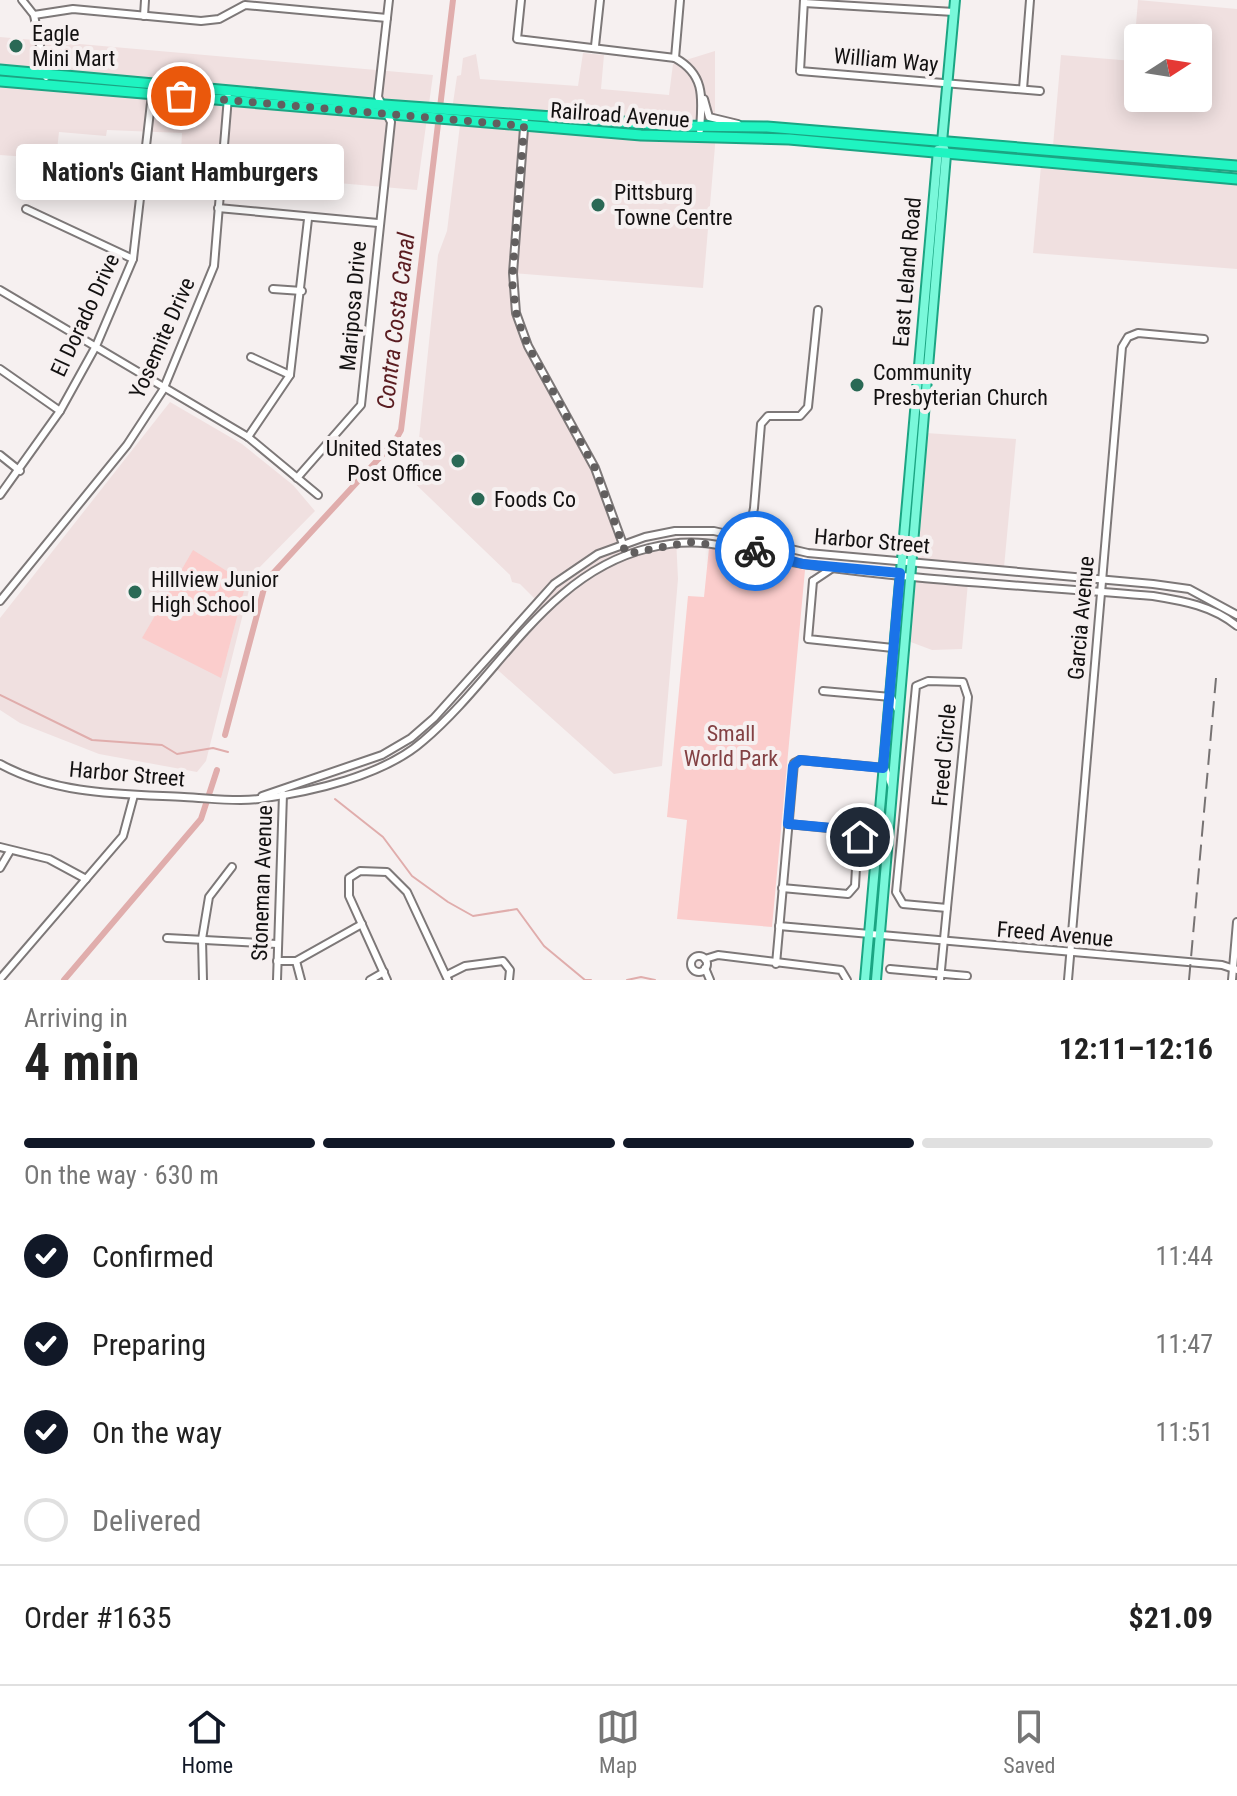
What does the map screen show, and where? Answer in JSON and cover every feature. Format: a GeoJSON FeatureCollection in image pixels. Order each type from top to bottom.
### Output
{"type":"FeatureCollection","features":[{"type":"Feature","properties":{"kind":"highway","name":"Railroad Avenue"},"geometry":{"type":"LineString","coordinates":[[0,70],[46,80]]}},
{"type":"Feature","properties":{"kind":"highway","name":"Railroad Avenue"},"geometry":{"type":"LineString","coordinates":[[0,81],[46,80],[452,114],[525,115],[1237,179]]}},
{"type":"Feature","properties":{"kind":"highway","name":"Railroad Avenue"},"geometry":{"type":"LineString","coordinates":[[452,114],[524,126],[700,132],[745,127],[1234,166]]}},
{"type":"Feature","properties":{"kind":"highway"},"geometry":{"type":"LineString","coordinates":[[1191,176],[1223,172],[1234,166]]}},
{"type":"Feature","properties":{"kind":"main road"},"geometry":{"type":"LineString","coordinates":[[946,155],[942,142],[955,0]]}},
{"type":"Feature","properties":{"kind":"main road","name":"East Leland Road"},"geometry":{"type":"LineString","coordinates":[[865,980],[935,154],[942,142]]}},
{"type":"Feature","properties":{"kind":"main road","name":"East Leland Road"},"geometry":{"type":"LineString","coordinates":[[876,980],[946,155]]}},
{"type":"Feature","properties":{"kind":"street"},"geometry":{"type":"LineString","coordinates":[[22,0],[34,15],[46,80]]}},
{"type":"Feature","properties":{"kind":"street"},"geometry":{"type":"LineString","coordinates":[[73,9],[75,0]]}},
{"type":"Feature","properties":{"kind":"street"},"geometry":{"type":"LineString","coordinates":[[144,16],[145,0]]}},
{"type":"Feature","properties":{"kind":"street"},"geometry":{"type":"LineString","coordinates":[[296,9],[297,0]]}},
{"type":"Feature","properties":{"kind":"street","name":"Mariposa Drive"},"geometry":{"type":"LineString","coordinates":[[297,478],[361,405],[387,109],[378,97],[389,0]]}},
{"type":"Feature","properties":{"kind":"street"},"geometry":{"type":"LineString","coordinates":[[521,0],[517,39],[675,58],[693,70],[709,117],[745,127]]}},
{"type":"Feature","properties":{"kind":"street"},"geometry":{"type":"LineString","coordinates":[[595,46],[600,0]]}},
{"type":"Feature","properties":{"kind":"street"},"geometry":{"type":"LineString","coordinates":[[675,58],[680,0]]}},
{"type":"Feature","properties":{"kind":"street"},"geometry":{"type":"LineString","coordinates":[[1023,89],[1030,0]]}},
{"type":"Feature","properties":{"kind":"street"},"geometry":{"type":"LineString","coordinates":[[804,2],[954,12]]}},
{"type":"Feature","properties":{"kind":"street","name":"William Way"},"geometry":{"type":"LineString","coordinates":[[804,2],[800,71],[1040,91]]}},
{"type":"Feature","properties":{"kind":"street"},"geometry":{"type":"LineString","coordinates":[[34,15],[73,9],[201,21],[219,19],[245,5],[387,18]]}},
{"type":"Feature","properties":{"kind":"street","name":"El Dorado Drive"},"geometry":{"type":"LineString","coordinates":[[0,495],[60,411],[96,346],[133,259],[152,88]]}},
{"type":"Feature","properties":{"kind":"street"},"geometry":{"type":"LineString","coordinates":[[700,132],[702,91]]}},
{"type":"Feature","properties":{"kind":"street","name":"Yosemite Drive"},"geometry":{"type":"LineString","coordinates":[[0,601],[127,445],[163,390],[214,266],[228,94]]}},
{"type":"Feature","properties":{"kind":"street"},"geometry":{"type":"LineString","coordinates":[[525,115],[512,281],[517,318],[528,346],[595,468],[626,554]]}},
{"type":"Feature","properties":{"kind":"street"},"geometry":{"type":"LineString","coordinates":[[218,208],[308,219],[378,223]]}},
{"type":"Feature","properties":{"kind":"street"},"geometry":{"type":"LineString","coordinates":[[26,209],[133,259]]}},
{"type":"Feature","properties":{"kind":"street"},"geometry":{"type":"LineString","coordinates":[[248,437],[290,375],[308,219]]}},
{"type":"Feature","properties":{"kind":"street"},"geometry":{"type":"LineString","coordinates":[[273,289],[302,291]]}},
{"type":"Feature","properties":{"kind":"street"},"geometry":{"type":"LineString","coordinates":[[0,290],[96,346],[163,390],[248,437],[318,495]]}},
{"type":"Feature","properties":{"kind":"street"},"geometry":{"type":"LineString","coordinates":[[746,548],[761,424],[768,416],[797,417],[806,411],[812,389],[818,310]]}},
{"type":"Feature","properties":{"kind":"street","name":"Garcia Avenue"},"geometry":{"type":"LineString","coordinates":[[1068,980],[1122,347],[1128,337],[1138,333],[1204,339]]}},
{"type":"Feature","properties":{"kind":"street"},"geometry":{"type":"LineString","coordinates":[[251,357],[290,375]]}},
{"type":"Feature","properties":{"kind":"street"},"geometry":{"type":"LineString","coordinates":[[0,369],[60,411]]}},
{"type":"Feature","properties":{"kind":"street"},"geometry":{"type":"LineString","coordinates":[[0,455],[20,471]]}},
{"type":"Feature","properties":{"kind":"street","name":"Harbor Street"},"geometry":{"type":"LineString","coordinates":[[0,764],[62,787],[134,795],[255,800],[283,791],[382,755],[411,738],[434,718],[541,597],[580,564],[623,544],[682,531],[749,537],[800,552],[1189,589],[1235,611]]}},
{"type":"Feature","properties":{"kind":"street","name":"Harbor Street"},"geometry":{"type":"LineString","coordinates":[[283,791],[386,764],[419,745],[466,699],[549,605],[584,576],[626,554],[681,543],[746,548],[789,561],[821,566],[1188,601],[1225,616],[1237,626]]}},
{"type":"Feature","properties":{"kind":"street"},"geometry":{"type":"LineString","coordinates":[[821,566],[820,575],[813,581],[808,639],[893,648]]}},
{"type":"Feature","properties":{"kind":"street"},"geometry":{"type":"LineString","coordinates":[[813,581],[834,567]]}},
{"type":"Feature","properties":{"kind":"street"},"geometry":{"type":"LineString","coordinates":[[541,597],[549,605]]}},
{"type":"Feature","properties":{"kind":"street","name":"Freed Circle"},"geometry":{"type":"LineString","coordinates":[[941,977],[968,697],[963,682],[928,681],[916,686],[896,892],[903,904],[947,908]]}},
{"type":"Feature","properties":{"kind":"street"},"geometry":{"type":"LineString","coordinates":[[823,691],[893,698],[899,712]]}},
{"type":"Feature","properties":{"kind":"street"},"geometry":{"type":"LineString","coordinates":[[776,964],[795,762],[883,768],[889,770],[892,787]]}},
{"type":"Feature","properties":{"kind":"street","name":"Stoneman Avenue"},"geometry":{"type":"LineString","coordinates":[[277,980],[283,791]]}},
{"type":"Feature","properties":{"kind":"street"},"geometry":{"type":"LineString","coordinates":[[0,979],[123,836],[134,795]]}},
{"type":"Feature","properties":{"kind":"street"},"geometry":{"type":"LineString","coordinates":[[782,888],[848,894],[855,888],[859,832],[788,824]]}},
{"type":"Feature","properties":{"kind":"street"},"geometry":{"type":"LineString","coordinates":[[0,847],[49,859],[86,879]]}},
{"type":"Feature","properties":{"kind":"street"},"geometry":{"type":"LineString","coordinates":[[0,868],[10,851]]}},
{"type":"Feature","properties":{"kind":"street"},"geometry":{"type":"LineString","coordinates":[[203,980],[202,939],[209,897],[232,867]]}},
{"type":"Feature","properties":{"kind":"street"},"geometry":{"type":"LineString","coordinates":[[370,980],[386,976],[346,884],[354,873],[378,870],[396,879],[407,892],[448,978],[465,966],[503,961],[510,970],[509,980]]}},
{"type":"Feature","properties":{"kind":"street"},"geometry":{"type":"LineString","coordinates":[[1232,980],[1237,922]]}},
{"type":"Feature","properties":{"kind":"street"},"geometry":{"type":"LineString","coordinates":[[277,961],[296,961],[362,924]]}},
{"type":"Feature","properties":{"kind":"street","name":"Freed Avenue"},"geometry":{"type":"LineString","coordinates":[[779,926],[1235,969]]}},
{"type":"Feature","properties":{"kind":"street"},"geometry":{"type":"LineString","coordinates":[[167,938],[277,944]]}},
{"type":"Feature","properties":{"kind":"street"},"geometry":{"type":"LineString","coordinates":[[705,968],[696,971],[691,963],[697,956],[705,959],[718,955],[841,970],[847,980]]}},
{"type":"Feature","properties":{"kind":"street"},"geometry":{"type":"LineString","coordinates":[[705,959],[710,980]]}},
{"type":"Feature","properties":{"kind":"street"},"geometry":{"type":"LineString","coordinates":[[296,961],[301,980]]}},
{"type":"Feature","properties":{"kind":"street"},"geometry":{"type":"LineString","coordinates":[[890,969],[941,977],[967,976]]}},
{"type":"Feature","properties":{"kind":"shaded area"},"geometry":{"type":"Polygon","coordinates":[[[1138,0],[1237,9],[1237,269],[1033,253],[1041,166],[1053,146],[1061,55],[1124,60],[1124,112],[1212,112],[1212,24],[1136,24],[1138,0]]]}},
{"type":"Feature","properties":{"kind":"shaded area"},"geometry":{"type":"Polygon","coordinates":[[[0,37],[433,75],[417,190],[180,169],[182,133],[107,130],[106,136],[59,132],[56,159],[0,155],[0,37]]]}},
{"type":"Feature","properties":{"kind":"shaded area"},"geometry":{"type":"Polygon","coordinates":[[[715,51],[715,146],[703,288],[512,273],[512,295],[527,346],[588,451],[607,492],[626,549],[676,538],[678,579],[662,766],[614,774],[490,663],[541,605],[520,584],[512,582],[510,575],[404,473],[417,458],[438,255],[447,231],[460,125],[453,103],[463,58],[476,54],[480,79],[578,86],[583,53],[604,55],[601,89],[669,95],[673,64],[715,51]]]}},
{"type":"Feature","properties":{"kind":"shaded area","name":"Hillview Junior High School"},"geometry":{"type":"Polygon","coordinates":[[[170,402],[242,444],[293,485],[315,511],[253,574],[206,761],[197,772],[99,754],[20,723],[0,710],[0,618],[170,402]]]}},
{"type":"Feature","properties":{"kind":"shaded area"},"geometry":{"type":"Polygon","coordinates":[[[926,433],[1016,439],[1004,567],[915,559],[926,433]]]}},
{"type":"Feature","properties":{"kind":"shaded area"},"geometry":{"type":"Polygon","coordinates":[[[913,577],[968,582],[962,649],[932,650],[908,641],[913,577]]]}},
{"type":"Feature","properties":{"kind":"green space","name":"Small World Park"},"geometry":{"type":"Polygon","coordinates":[[[709,548],[805,570],[772,927],[677,919],[687,820],[667,817],[688,596],[704,597],[709,548]]]}},
{"type":"Feature","properties":{"kind":"green space"},"geometry":{"type":"Polygon","coordinates":[[[193,550],[246,583],[221,678],[142,638],[193,550]]]}},
{"type":"Feature","properties":{"kind":"waterway","name":"Contra Costa Canal"},"geometry":{"type":"LineString","coordinates":[[225,735],[266,581],[395,441],[401,430],[453,0]]}},
{"type":"Feature","properties":{"kind":"waterway"},"geometry":{"type":"LineString","coordinates":[[0,695],[92,740],[162,745],[177,754],[213,748],[228,752]]}},
{"type":"Feature","properties":{"kind":"waterway","name":"Contra Costa Canal"},"geometry":{"type":"LineString","coordinates":[[64,980],[201,819],[217,770]]}},
{"type":"Feature","properties":{"kind":"waterway"},"geometry":{"type":"LineString","coordinates":[[335,799],[383,837],[412,876],[448,902],[473,916],[517,909],[544,946],[585,980],[591,980]]}},
{"type":"Feature","properties":{"kind":"waterway"},"geometry":{"type":"LineString","coordinates":[[627,980],[641,977],[655,980]]}},
{"type":"Feature","properties":{"kind":"railway"},"geometry":{"type":"LineString","coordinates":[[1189,980],[1216,678]]}},
{"type":"Feature","properties":{"kind":"way so far"},"geometry":{"type":"LineString","coordinates":[[181,96],[524,126],[512,281],[517,318],[528,346],[595,468],[626,554],[690,542],[720,543],[755,551]]}},
{"type":"Feature","properties":{"kind":"place","name":"Eagle Mini Mart"},"geometry":{"type":"Point","coordinates":[16,46]}},
{"type":"Feature","properties":{"kind":"place","name":"Nation's Giant Hamburgers"},"geometry":{"type":"Point","coordinates":[181,96]}},
{"type":"Feature","properties":{"kind":"place","name":"Pittsburg Towne Centre"},"geometry":{"type":"Point","coordinates":[598,205]}},
{"type":"Feature","properties":{"kind":"place","name":"Community Presbyterian Church"},"geometry":{"type":"Point","coordinates":[857,385]}},
{"type":"Feature","properties":{"kind":"place","name":"United States Post Office"},"geometry":{"type":"Point","coordinates":[458,461]}},
{"type":"Feature","properties":{"kind":"place","name":"Foods Co"},"geometry":{"type":"Point","coordinates":[478,499]}},
{"type":"Feature","properties":{"kind":"place","name":"Hillview Junior High School"},"geometry":{"type":"Point","coordinates":[135,592]}},
{"type":"Feature","properties":{"kind":"route"},"geometry":{"type":"LineString","coordinates":[[755,551],[803,564],[900,573],[883,768],[800,760],[793,766],[788,824],[854,830],[859,832],[860,837]]}}]}
